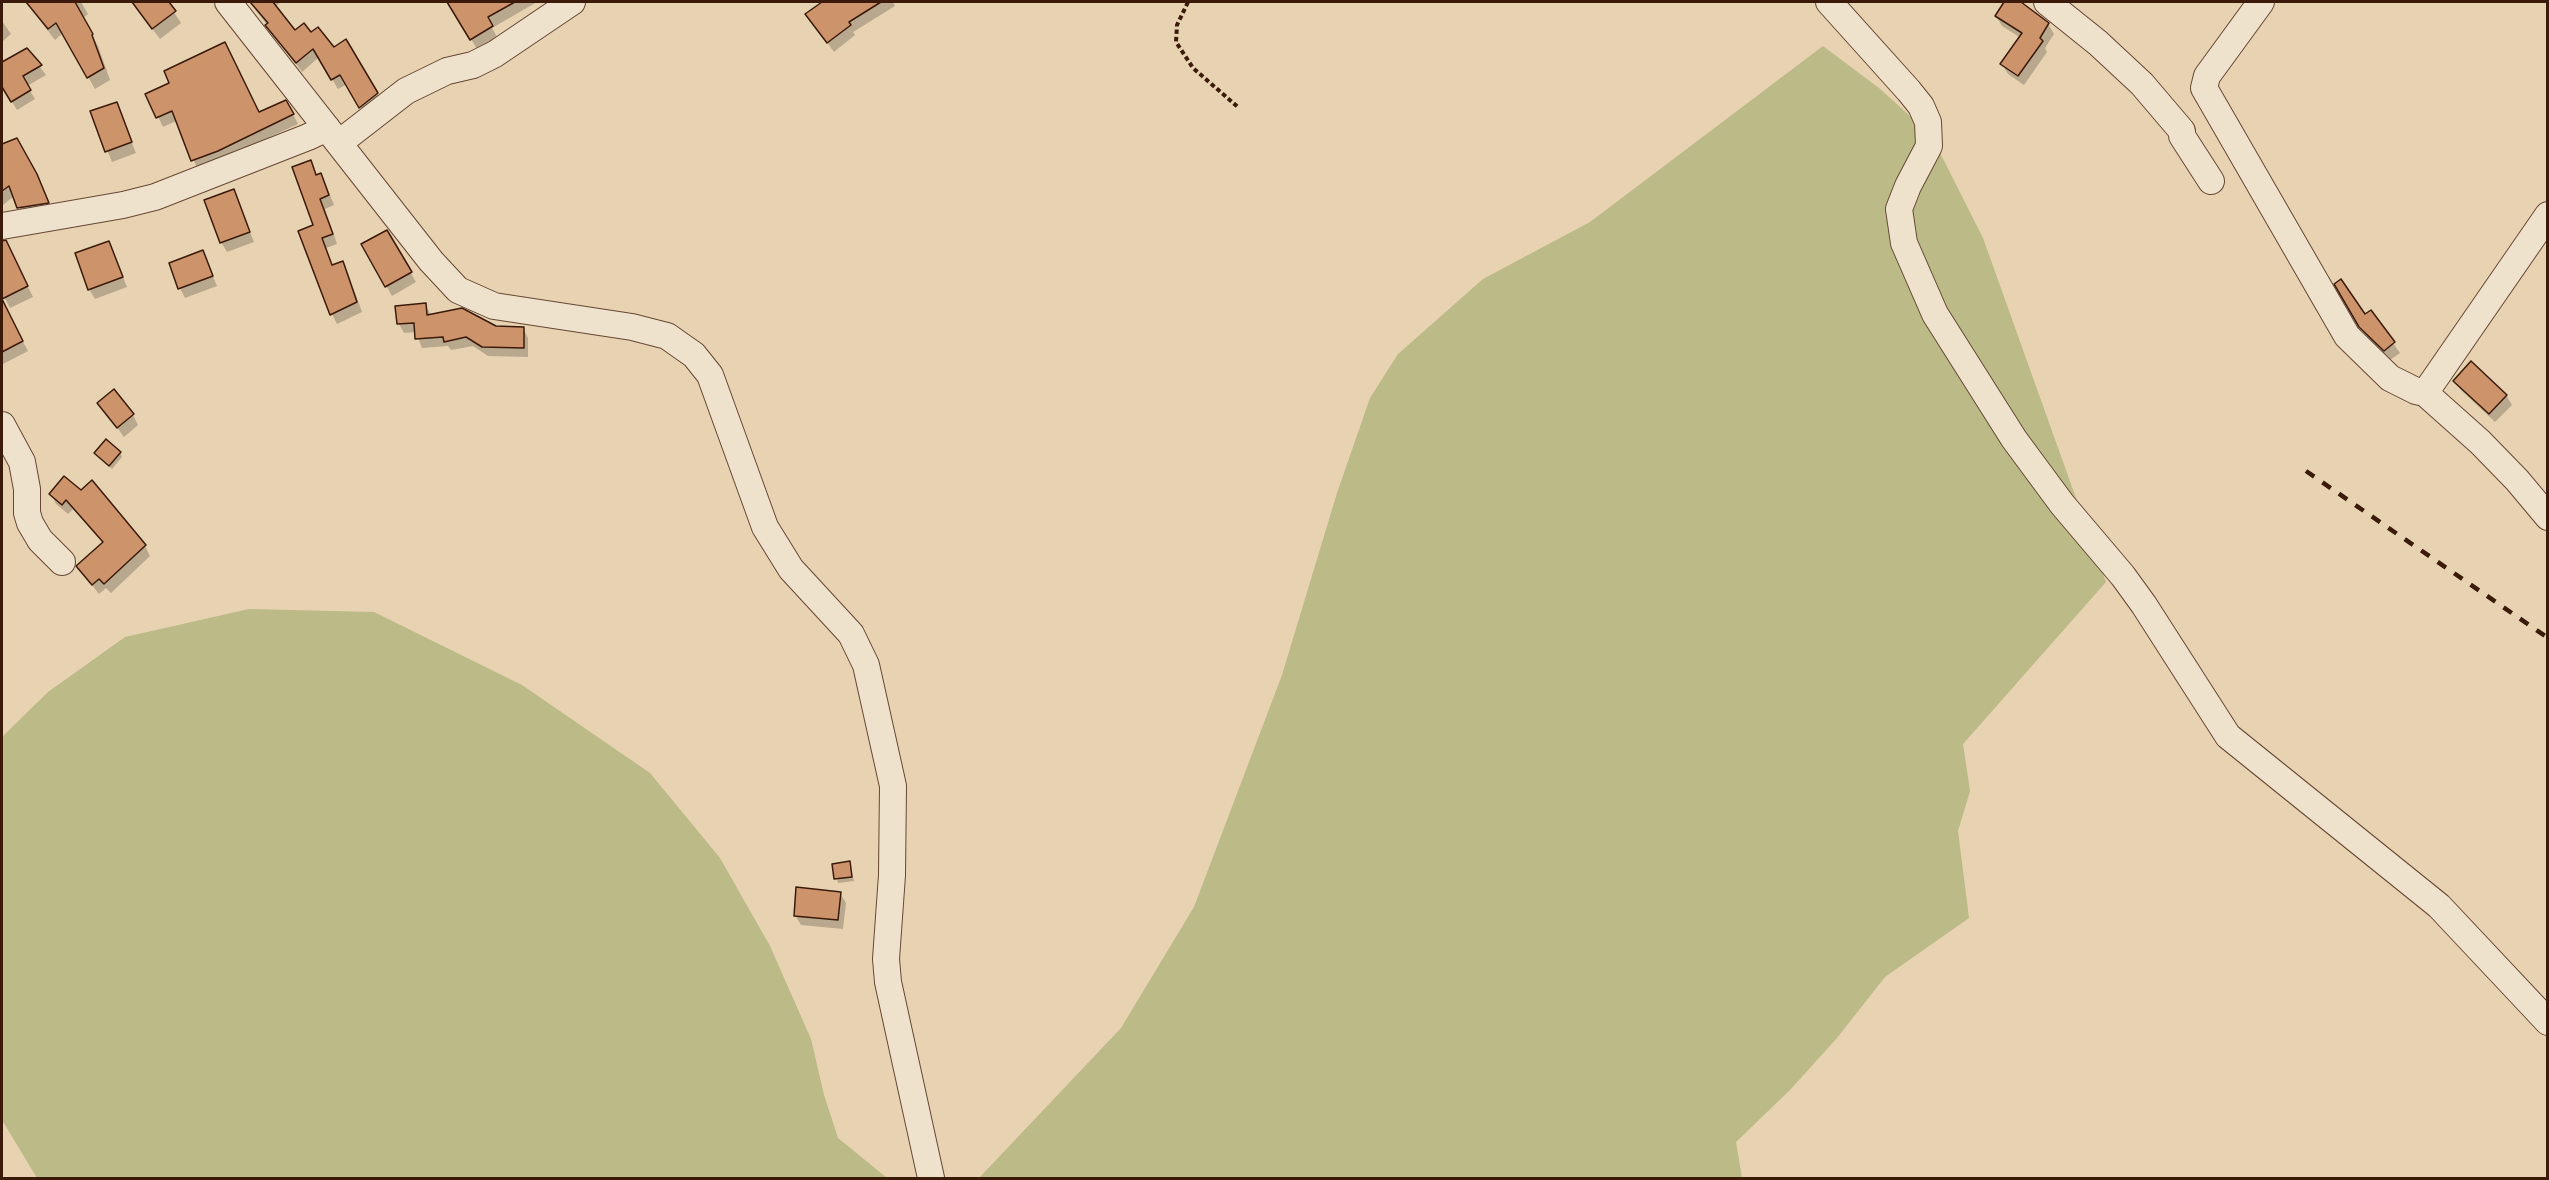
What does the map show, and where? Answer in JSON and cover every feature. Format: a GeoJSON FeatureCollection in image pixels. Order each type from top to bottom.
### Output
{"type":"FeatureCollection","features":[{"type":"Feature","properties":{"kind":"street"},"geometry":{"type":"LineString","coordinates":[[228,2],[431,261],[458,290],[494,306],[632,327],[667,336],[694,355],[710,375],[765,527],[791,568],[817,598],[838,617],[851,634],[866,665],[893,786],[892,875],[886,959],[888,982],[931,1179]]}},
{"type":"Feature","properties":{"kind":"street"},"geometry":{"type":"LineString","coordinates":[[2,226],[113,207],[155,197],[308,137],[333,135],[406,91],[447,71],[473,65],[495,54],[572,2]]}},
{"type":"Feature","properties":{"kind":"street"},"geometry":{"type":"LineString","coordinates":[[1829,2],[1909,91],[1921,106],[1928,122],[1929,146],[1899,209],[1904,243],[1935,314],[2014,439],[2062,504],[2123,576],[2144,605],[2228,736],[2439,906],[2547,1022]]}},
{"type":"Feature","properties":{"kind":"street"},"geometry":{"type":"LineString","coordinates":[[2047,2],[2098,42],[2142,84],[2182,131],[2182,136],[2211,181]]}},
{"type":"Feature","properties":{"kind":"street"},"geometry":{"type":"LineString","coordinates":[[2261,2],[2207,76],[2204,88],[2347,336],[2390,378],[2425,393],[2480,442],[2517,480],[2547,517]]}},
{"type":"Feature","properties":{"kind":"street"},"geometry":{"type":"LineString","coordinates":[[2425,393],[2547,215]]}},
{"type":"Feature","properties":{"kind":"street"},"geometry":{"type":"LineString","coordinates":[[2,425],[22,462],[30,523],[40,540],[62,562]]}},
{"type":"Feature","properties":{"kind":"path"},"geometry":{"type":"LineString","coordinates":[[1188,2],[1177,25],[1176,42],[1193,69],[1239,108]]}},
{"type":"Feature","properties":{"kind":"shaded area"},"geometry":{"type":"Polygon","coordinates":[[[1823,46],[1879,88],[1931,135],[1983,238],[2106,582],[1963,744],[1970,791],[1958,831],[1969,918],[1885,977],[1837,1038],[1790,1090],[1736,1142],[1742,1178],[979,1178],[1121,1028],[1194,907],[1282,675],[1337,493],[1370,398],[1398,354],[1483,279],[1590,222],[1823,46]]]}},
{"type":"Feature","properties":{"kind":"shaded area"},"geometry":{"type":"Polygon","coordinates":[[[249,609],[374,612],[522,685],[650,773],[720,858],[770,946],[811,1039],[824,1095],[838,1138],[887,1178],[37,1178],[2,1120],[2,737],[48,692],[125,637],[249,609]]]}},
{"type":"Feature","properties":{"kind":"building"},"geometry":{"type":"Polygon","coordinates":[[[26,2],[75,2],[93,34],[104,68],[87,78],[56,23],[48,29],[26,2]]]}},
{"type":"Feature","properties":{"kind":"building"},"geometry":{"type":"Polygon","coordinates":[[[132,2],[169,2],[176,11],[152,29],[132,2]]]}},
{"type":"Feature","properties":{"kind":"building"},"geometry":{"type":"Polygon","coordinates":[[[250,2],[273,2],[295,30],[304,23],[311,32],[318,27],[334,47],[346,39],[378,93],[359,108],[340,75],[331,80],[313,49],[296,63],[265,25],[268,23],[250,2]]]}},
{"type":"Feature","properties":{"kind":"building"},"geometry":{"type":"Polygon","coordinates":[[[447,2],[515,2],[488,17],[493,26],[470,40],[447,2]]]}},
{"type":"Feature","properties":{"kind":"building"},"geometry":{"type":"Polygon","coordinates":[[[822,2],[881,2],[849,22],[851,25],[827,43],[805,14],[822,2]]]}},
{"type":"Feature","properties":{"kind":"building"},"geometry":{"type":"Polygon","coordinates":[[[2004,2],[2021,2],[2049,23],[2040,38],[2043,41],[2018,76],[2000,64],[2022,33],[1995,16],[2004,2]]]}},
{"type":"Feature","properties":{"kind":"building"},"geometry":{"type":"Polygon","coordinates":[[[225,42],[259,112],[286,100],[294,114],[218,151],[191,161],[172,111],[156,118],[145,94],[169,83],[164,71],[225,42]]]}},
{"type":"Feature","properties":{"kind":"building"},"geometry":{"type":"Polygon","coordinates":[[[27,48],[42,65],[23,76],[31,90],[11,102],[2,87],[2,62],[27,48]]]}},
{"type":"Feature","properties":{"kind":"building"},"geometry":{"type":"Polygon","coordinates":[[[117,102],[132,142],[105,152],[90,111],[117,102]]]}},
{"type":"Feature","properties":{"kind":"building"},"geometry":{"type":"Polygon","coordinates":[[[17,138],[37,174],[49,203],[17,208],[9,186],[2,191],[2,144],[17,138]]]}},
{"type":"Feature","properties":{"kind":"building"},"geometry":{"type":"Polygon","coordinates":[[[311,160],[316,175],[321,173],[329,195],[320,199],[333,234],[322,238],[332,265],[343,261],[357,302],[330,315],[298,231],[313,225],[292,167],[311,160]]]}},
{"type":"Feature","properties":{"kind":"building"},"geometry":{"type":"Polygon","coordinates":[[[234,189],[250,232],[220,243],[204,200],[234,189]]]}},
{"type":"Feature","properties":{"kind":"building"},"geometry":{"type":"Polygon","coordinates":[[[387,230],[412,272],[385,287],[361,244],[387,230]]]}},
{"type":"Feature","properties":{"kind":"building"},"geometry":{"type":"Polygon","coordinates":[[[6,240],[28,286],[2,299],[2,241],[6,240]]]}},
{"type":"Feature","properties":{"kind":"building"},"geometry":{"type":"Polygon","coordinates":[[[109,241],[123,277],[88,290],[75,253],[109,241]]]}},
{"type":"Feature","properties":{"kind":"building"},"geometry":{"type":"Polygon","coordinates":[[[203,250],[213,276],[178,289],[169,263],[203,250]]]}},
{"type":"Feature","properties":{"kind":"building"},"geometry":{"type":"Polygon","coordinates":[[[2341,279],[2365,314],[2371,310],[2395,342],[2384,351],[2359,327],[2334,284],[2341,279]]]}},
{"type":"Feature","properties":{"kind":"building"},"geometry":{"type":"Polygon","coordinates":[[[2,299],[23,341],[2,352],[2,299]]]}},
{"type":"Feature","properties":{"kind":"building"},"geometry":{"type":"Polygon","coordinates":[[[426,303],[427,315],[462,308],[496,326],[524,327],[524,348],[482,347],[466,337],[444,342],[443,337],[415,339],[414,323],[397,324],[395,306],[426,303]]]}},
{"type":"Feature","properties":{"kind":"building"},"geometry":{"type":"Polygon","coordinates":[[[2471,361],[2507,395],[2489,414],[2453,381],[2471,361]]]}},
{"type":"Feature","properties":{"kind":"building"},"geometry":{"type":"Polygon","coordinates":[[[114,389],[134,414],[117,428],[97,403],[114,389]]]}},
{"type":"Feature","properties":{"kind":"building"},"geometry":{"type":"Polygon","coordinates":[[[106,439],[121,452],[109,466],[94,453],[106,439]]]}},
{"type":"Feature","properties":{"kind":"building"},"geometry":{"type":"Polygon","coordinates":[[[64,476],[81,490],[92,480],[146,545],[104,584],[99,579],[92,585],[76,566],[103,542],[66,500],[62,505],[49,494],[64,476]]]}},
{"type":"Feature","properties":{"kind":"building"},"geometry":{"type":"Polygon","coordinates":[[[850,861],[852,877],[834,879],[832,864],[850,861]]]}},
{"type":"Feature","properties":{"kind":"building"},"geometry":{"type":"Polygon","coordinates":[[[796,887],[841,892],[838,920],[794,916],[796,887]]]}},
{"type":"Feature","properties":{"kind":"railway"},"geometry":{"type":"LineString","coordinates":[[2306,471],[2548,638]]}}]}
